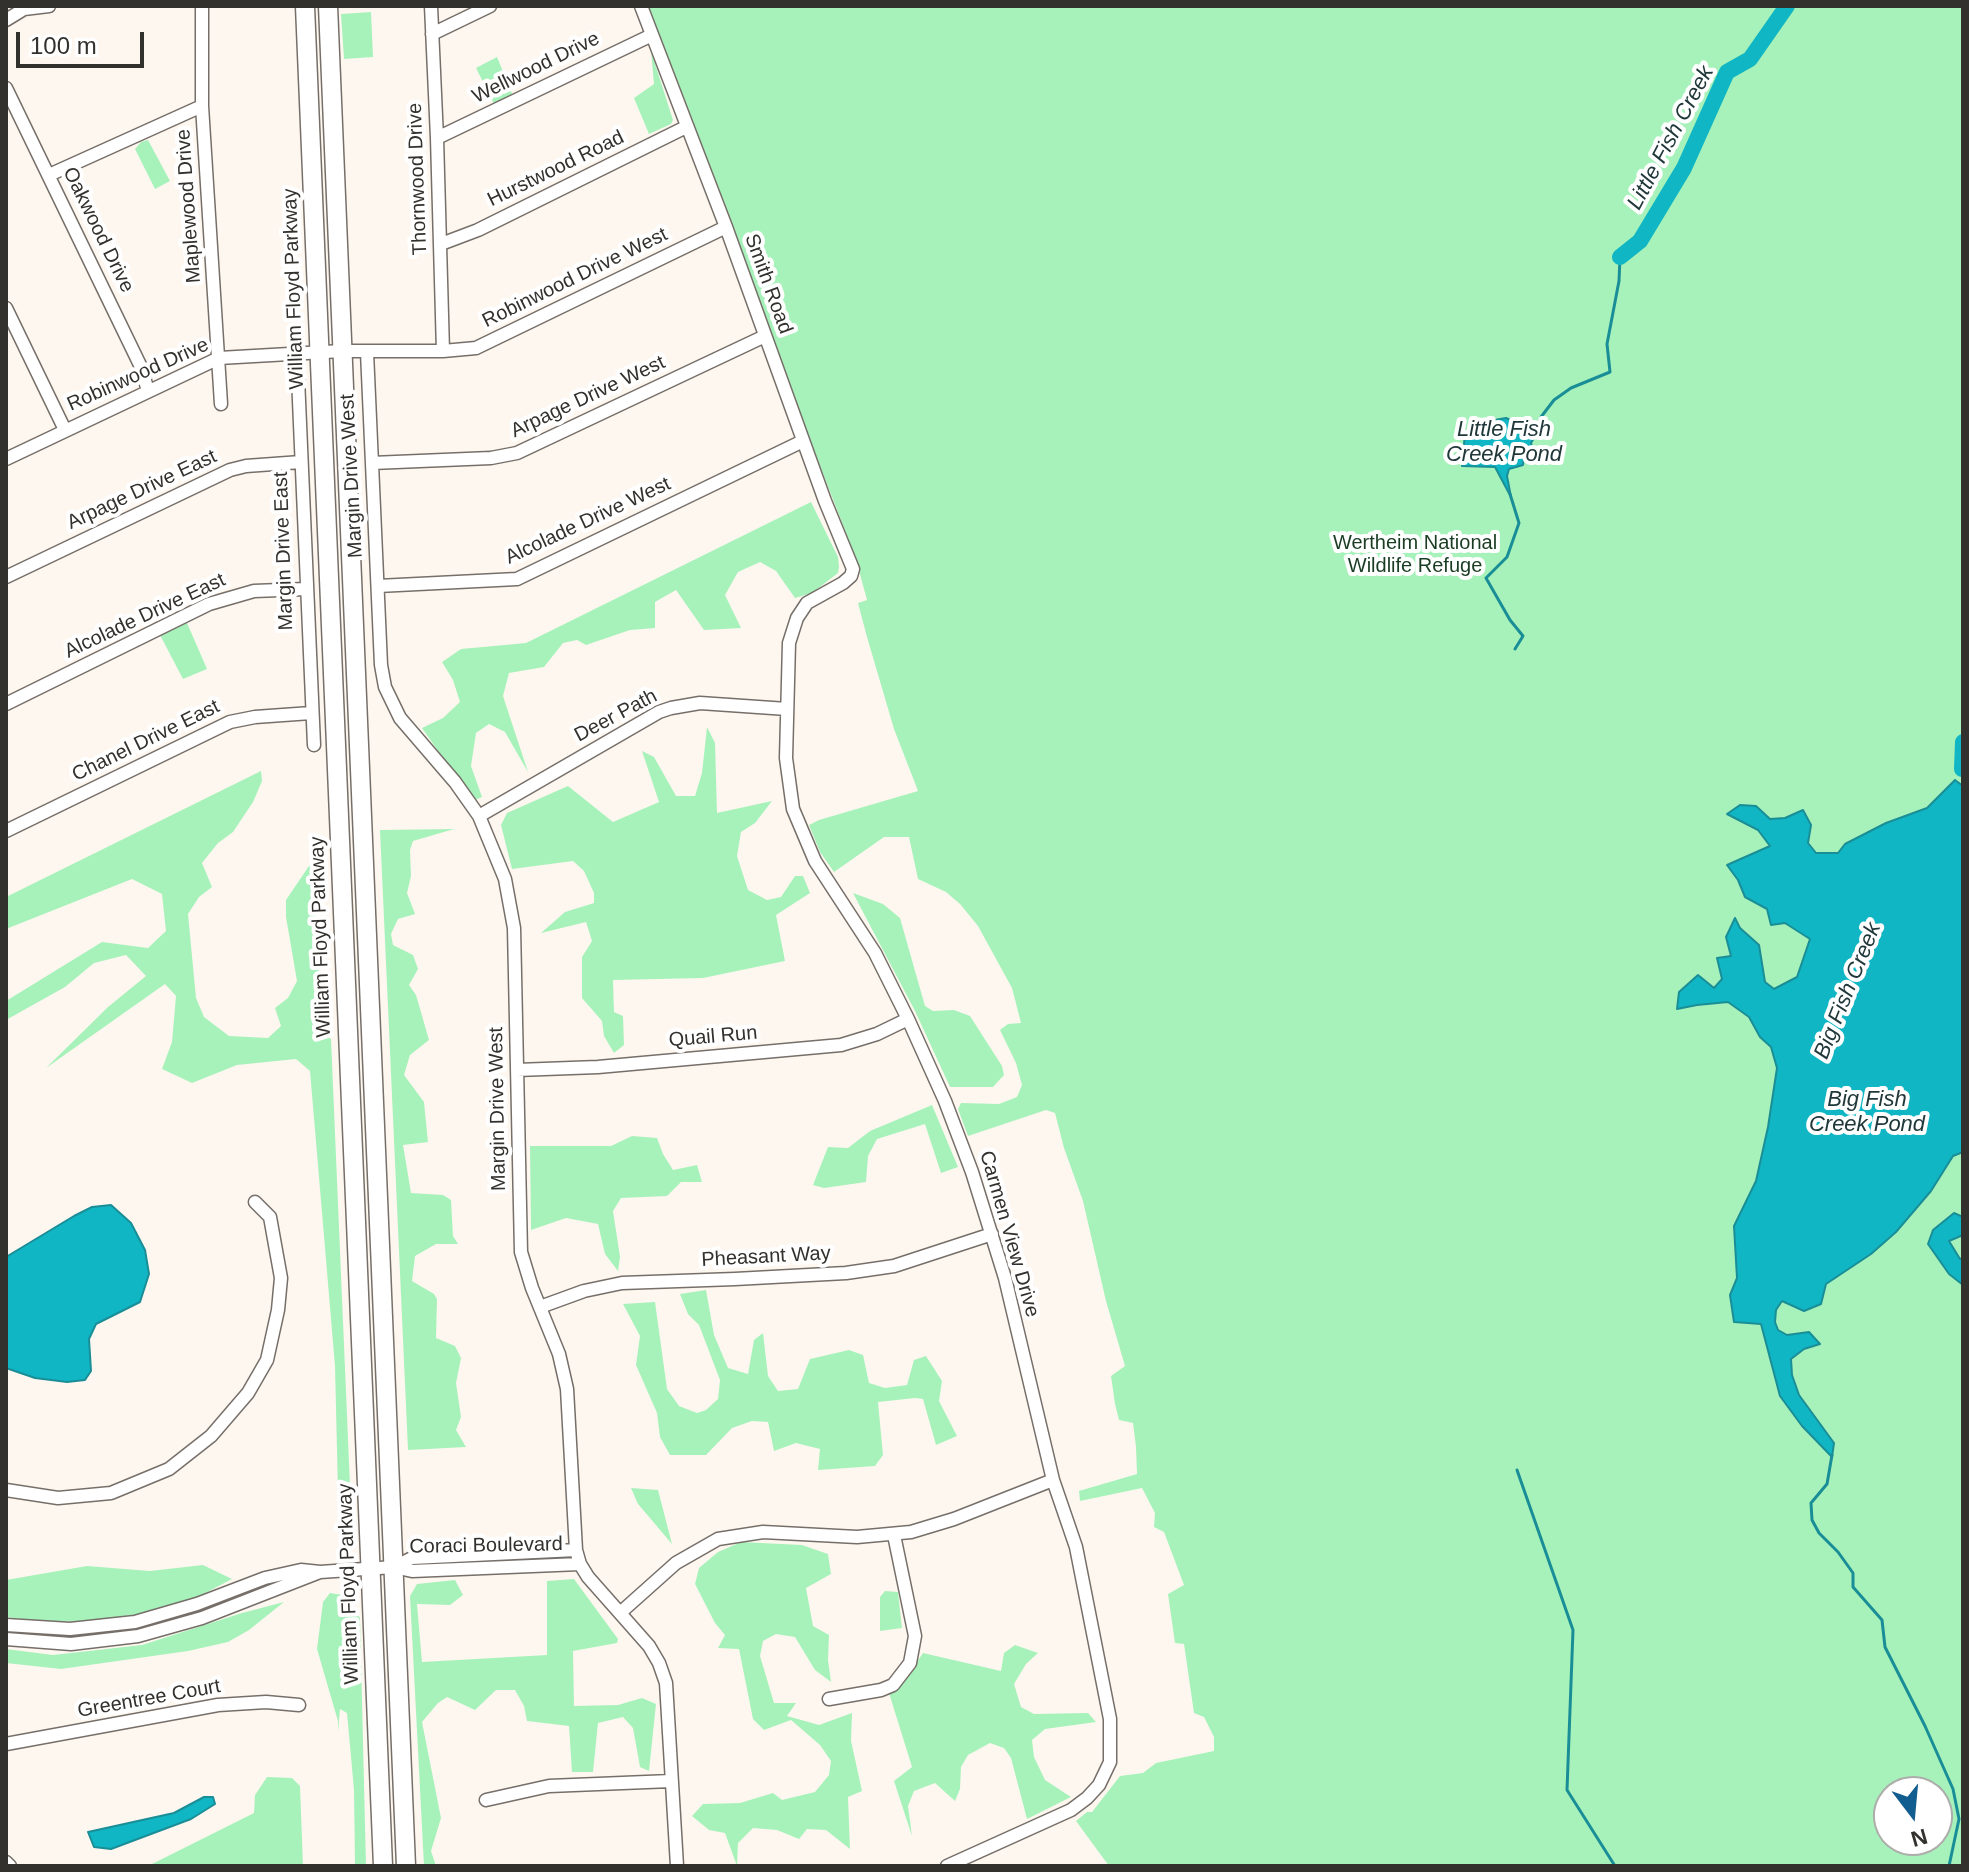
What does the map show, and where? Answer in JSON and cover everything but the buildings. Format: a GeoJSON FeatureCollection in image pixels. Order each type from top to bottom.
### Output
{"type":"FeatureCollection","features":[{"type":"Feature","properties":{"kind":"highway","name":"William Floyd Parkway"},"geometry":{"type":"LineString","coordinates":[[305,6],[383,1866]]}},
{"type":"Feature","properties":{"kind":"highway"},"geometry":{"type":"LineString","coordinates":[[328,6],[406,1866]]}},
{"type":"Feature","properties":{"kind":"street"},"geometry":{"type":"LineString","coordinates":[[6,20],[24,9],[49,6]]}},
{"type":"Feature","properties":{"kind":"street","name":"Maplewood Drive"},"geometry":{"type":"LineString","coordinates":[[202,6],[202,106],[221,404]]}},
{"type":"Feature","properties":{"kind":"street","name":"Thornwood Drive"},"geometry":{"type":"LineString","coordinates":[[431,6],[443,351]]}},
{"type":"Feature","properties":{"kind":"street"},"geometry":{"type":"LineString","coordinates":[[432,34],[490,6]]}},
{"type":"Feature","properties":{"kind":"street","name":"Smith Road"},"geometry":{"type":"LineString","coordinates":[[641,6],[849,557],[853,569],[851,576]]}},
{"type":"Feature","properties":{"kind":"street","name":"Wellwood Drive"},"geometry":{"type":"LineString","coordinates":[[437,138],[652,35]]}},
{"type":"Feature","properties":{"kind":"street","name":"Oakwood Drive"},"geometry":{"type":"LineString","coordinates":[[6,88],[141,367],[148,391]]}},
{"type":"Feature","properties":{"kind":"street"},"geometry":{"type":"LineString","coordinates":[[49,175],[202,106]]}},
{"type":"Feature","properties":{"kind":"street","name":"Hurstwood Road"},"geometry":{"type":"LineString","coordinates":[[441,244],[478,230],[686,127]]}},
{"type":"Feature","properties":{"kind":"street","name":"Robinwood Drive West"},"geometry":{"type":"LineString","coordinates":[[342,351],[476,348],[726,227]]}},
{"type":"Feature","properties":{"kind":"street"},"geometry":{"type":"LineString","coordinates":[[6,308],[65,430]]}},
{"type":"Feature","properties":{"kind":"street","name":"Arpage Drive West"},"geometry":{"type":"LineString","coordinates":[[372,463],[491,458],[517,453],[765,336]]}},
{"type":"Feature","properties":{"kind":"street","name":"Robinwood Drive"},"geometry":{"type":"LineString","coordinates":[[6,459],[219,358],[342,351]]}},
{"type":"Feature","properties":{"kind":"street","name":"Margin Drive West"},"geometry":{"type":"LineString","coordinates":[[367,352],[381,665],[391,705],[479,816],[510,900],[514,928],[521,1252],[559,1354],[567,1389],[576,1550],[580,1564],[649,1646],[666,1683],[677,1866]]}},
{"type":"Feature","properties":{"kind":"street","name":"Margin Drive East"},"geometry":{"type":"LineString","coordinates":[[297,355],[314,745]]}},
{"type":"Feature","properties":{"kind":"street","name":"Alcolade Drive West"},"geometry":{"type":"LineString","coordinates":[[378,586],[517,579],[803,441]]}},
{"type":"Feature","properties":{"kind":"street","name":"Arpage Drive East"},"geometry":{"type":"LineString","coordinates":[[6,577],[230,470],[301,462]]}},
{"type":"Feature","properties":{"kind":"street","name":"Carmen View Drive"},"geometry":{"type":"LineString","coordinates":[[851,576],[807,603],[797,618],[789,643],[788,786],[802,833],[829,886],[875,953],[908,1019],[952,1119],[992,1234],[1053,1480],[1076,1547],[1110,1719],[1110,1762],[1099,1785],[1087,1798],[1071,1810],[947,1866]]}},
{"type":"Feature","properties":{"kind":"street","name":"Alcolade Drive East"},"geometry":{"type":"LineString","coordinates":[[6,704],[209,604],[254,591],[306,589]]}},
{"type":"Feature","properties":{"kind":"street","name":"Deer Path"},"geometry":{"type":"LineString","coordinates":[[479,816],[659,712],[700,703],[787,709]]}},
{"type":"Feature","properties":{"kind":"street","name":"Chanel Drive East"},"geometry":{"type":"LineString","coordinates":[[6,831],[230,722],[311,713]]}},
{"type":"Feature","properties":{"kind":"street","name":"Quail Run"},"geometry":{"type":"LineString","coordinates":[[517,1070],[598,1067],[841,1045],[877,1034],[908,1019]]}},
{"type":"Feature","properties":{"kind":"street"},"geometry":{"type":"LineString","coordinates":[[6,1490],[58,1498],[111,1493],[169,1469],[211,1436],[248,1393],[267,1360],[278,1310],[281,1278],[270,1217],[255,1202]]}},
{"type":"Feature","properties":{"kind":"street","name":"Pheasant Way"},"geometry":{"type":"LineString","coordinates":[[540,1307],[584,1291],[622,1283],[872,1270],[894,1266],[992,1234]]}},
{"type":"Feature","properties":{"kind":"street"},"geometry":{"type":"LineString","coordinates":[[620,1613],[676,1563],[718,1539],[763,1532],[824,1537],[894,1535],[954,1519],[1053,1480]]}},
{"type":"Feature","properties":{"kind":"street"},"geometry":{"type":"LineString","coordinates":[[829,1699],[893,1685],[910,1663],[915,1636],[894,1535]]}},
{"type":"Feature","properties":{"kind":"street","name":"Coraci Boulevard"},"geometry":{"type":"LineString","coordinates":[[394,1567],[412,1558],[576,1550]]}},
{"type":"Feature","properties":{"kind":"street","name":"Coraci Boulevard"},"geometry":{"type":"LineString","coordinates":[[6,1625],[70,1629],[135,1622],[197,1604],[265,1578],[301,1570],[320,1572],[394,1567],[412,1571],[580,1564]]}},
{"type":"Feature","properties":{"kind":"street"},"geometry":{"type":"LineString","coordinates":[[6,1639],[71,1644],[138,1636],[202,1618],[320,1572]]}},
{"type":"Feature","properties":{"kind":"street","name":"Greentree Court"},"geometry":{"type":"LineString","coordinates":[[6,1744],[218,1705],[266,1702],[299,1705]]}},
{"type":"Feature","properties":{"kind":"street"},"geometry":{"type":"LineString","coordinates":[[486,1800],[549,1786],[671,1781]]}},
{"type":"Feature","properties":{"kind":"green space","name":"Wertheim National Wildlife Refuge"},"geometry":{"type":"Polygon","coordinates":[[[641,6],[1963,6],[1963,1866],[1109,1866],[1076,1821],[1087,1812],[1092,1812],[1120,1776],[1143,1773],[1156,1763],[1214,1751],[1214,1737],[1204,1717],[1194,1713],[1184,1644],[1175,1643],[1168,1594],[1184,1585],[1164,1532],[1154,1527],[1155,1513],[1142,1488],[1080,1501],[1079,1491],[1137,1474],[1136,1447],[1133,1423],[1119,1420],[1115,1404],[1111,1376],[1125,1366],[1083,1201],[1055,1113],[1046,1110],[968,1136],[958,1109],[961,1103],[999,1104],[1017,1097],[1022,1085],[1016,1063],[1000,1030],[1008,1024],[1021,1023],[1012,988],[978,926],[960,904],[946,892],[918,879],[909,837],[884,837],[834,872],[820,852],[809,825],[918,791],[894,729],[867,637],[858,603],[867,600],[855,556],[641,6]]]}},
{"type":"Feature","properties":{"kind":"green space"},"geometry":{"type":"Polygon","coordinates":[[[371,12],[373,57],[344,59],[341,14],[371,12]]]}},
{"type":"Feature","properties":{"kind":"green space"},"geometry":{"type":"Polygon","coordinates":[[[651,51],[673,120],[671,124],[649,134],[634,98],[654,84],[651,51]]]}},
{"type":"Feature","properties":{"kind":"green space"},"geometry":{"type":"Polygon","coordinates":[[[497,57],[513,96],[494,104],[476,68],[497,57]]]}},
{"type":"Feature","properties":{"kind":"green space"},"geometry":{"type":"Polygon","coordinates":[[[148,140],[170,181],[155,189],[135,149],[148,140]]]}},
{"type":"Feature","properties":{"kind":"green space"},"geometry":{"type":"Polygon","coordinates":[[[811,502],[838,557],[839,567],[838,573],[812,593],[795,598],[776,571],[760,562],[738,572],[725,595],[741,628],[704,630],[676,590],[655,602],[655,628],[630,630],[586,645],[577,640],[563,643],[544,667],[509,673],[503,696],[528,772],[505,732],[489,724],[476,733],[471,766],[482,797],[473,801],[422,728],[443,718],[460,702],[453,680],[442,662],[461,649],[526,643],[811,502]]]}},
{"type":"Feature","properties":{"kind":"green space"},"geometry":{"type":"Polygon","coordinates":[[[187,623],[207,669],[183,679],[160,635],[187,623]]]}},
{"type":"Feature","properties":{"kind":"green space"},"geometry":{"type":"Polygon","coordinates":[[[707,727],[715,743],[717,813],[772,801],[755,823],[741,832],[737,856],[748,890],[767,900],[781,897],[795,876],[803,876],[810,893],[776,915],[785,961],[703,978],[613,980],[614,1012],[623,1016],[624,1045],[614,1053],[604,1036],[602,1021],[582,998],[582,957],[592,941],[586,922],[541,933],[565,912],[594,903],[594,893],[584,871],[573,861],[512,869],[501,825],[507,813],[568,786],[613,822],[659,802],[642,751],[654,757],[676,796],[695,796],[702,773],[707,727]]]}},
{"type":"Feature","properties":{"kind":"green space"},"geometry":{"type":"Polygon","coordinates":[[[261,771],[262,781],[253,802],[233,832],[218,843],[202,863],[212,887],[199,897],[188,914],[196,998],[204,1017],[229,1036],[268,1038],[281,1026],[275,1008],[288,998],[297,981],[286,900],[311,863],[320,985],[320,1030],[331,1039],[352,1533],[339,1535],[335,1366],[310,1071],[296,1059],[237,1065],[192,1083],[162,1069],[172,1042],[176,996],[165,984],[46,1068],[108,1007],[146,976],[126,955],[94,963],[65,987],[6,1020],[6,1001],[102,942],[148,948],[166,931],[162,894],[132,879],[6,929],[6,897],[261,771]]]}},
{"type":"Feature","properties":{"kind":"green space"},"geometry":{"type":"Polygon","coordinates":[[[454,829],[413,841],[407,893],[415,914],[398,919],[391,934],[393,945],[413,955],[418,969],[409,985],[416,995],[429,1040],[410,1055],[404,1075],[424,1102],[428,1142],[403,1145],[411,1193],[443,1195],[451,1200],[453,1236],[458,1244],[436,1244],[415,1256],[412,1281],[434,1294],[437,1299],[436,1338],[455,1346],[461,1358],[456,1383],[461,1417],[456,1430],[466,1447],[408,1450],[380,830],[454,829]]]}},
{"type":"Feature","properties":{"kind":"green space"},"geometry":{"type":"Polygon","coordinates":[[[853,893],[883,904],[900,918],[925,1006],[933,1011],[954,1010],[970,1016],[1002,1066],[1004,1075],[993,1087],[950,1087],[915,1011],[853,893]]]}},
{"type":"Feature","properties":{"kind":"green space"},"geometry":{"type":"Polygon","coordinates":[[[932,1105],[958,1167],[941,1173],[925,1124],[877,1139],[868,1156],[866,1182],[824,1188],[813,1185],[828,1147],[848,1148],[870,1131],[932,1105]]]}},
{"type":"Feature","properties":{"kind":"green space"},"geometry":{"type":"Polygon","coordinates":[[[632,1136],[657,1138],[673,1170],[697,1165],[702,1182],[681,1182],[667,1196],[621,1198],[613,1211],[620,1257],[618,1271],[605,1254],[598,1224],[566,1218],[531,1230],[530,1146],[611,1146],[632,1136]]]}},
{"type":"Feature","properties":{"kind":"green space"},"geometry":{"type":"Polygon","coordinates":[[[706,1290],[714,1335],[728,1368],[748,1374],[754,1340],[763,1333],[768,1376],[778,1391],[798,1389],[810,1359],[849,1350],[863,1355],[869,1383],[885,1388],[907,1385],[914,1360],[926,1356],[942,1381],[939,1401],[957,1436],[936,1445],[923,1399],[915,1398],[878,1402],[883,1455],[875,1466],[818,1470],[820,1449],[796,1443],[774,1451],[768,1422],[752,1421],[732,1428],[706,1455],[670,1455],[660,1437],[657,1413],[636,1365],[640,1336],[623,1304],[655,1302],[667,1389],[679,1406],[697,1413],[706,1410],[718,1399],[720,1380],[699,1325],[688,1314],[680,1294],[706,1290]]]}},
{"type":"Feature","properties":{"kind":"green space"},"geometry":{"type":"Polygon","coordinates":[[[631,1488],[658,1490],[672,1544],[638,1504],[631,1488]]]}},
{"type":"Feature","properties":{"kind":"green space"},"geometry":{"type":"Polygon","coordinates":[[[741,1542],[802,1545],[828,1554],[831,1574],[806,1588],[813,1626],[829,1635],[831,1682],[815,1670],[795,1637],[776,1634],[763,1641],[760,1656],[774,1703],[796,1703],[787,1716],[819,1725],[852,1713],[851,1741],[862,1791],[848,1797],[850,1849],[826,1830],[807,1829],[799,1839],[777,1830],[753,1828],[738,1843],[737,1866],[725,1833],[709,1830],[692,1816],[703,1804],[740,1803],[773,1793],[782,1800],[815,1792],[829,1775],[831,1761],[820,1745],[791,1720],[764,1730],[753,1719],[739,1649],[718,1648],[725,1635],[715,1623],[695,1584],[699,1568],[718,1552],[741,1542]]]}},
{"type":"Feature","properties":{"kind":"green space"},"geometry":{"type":"Polygon","coordinates":[[[203,1565],[232,1579],[194,1599],[157,1611],[88,1622],[6,1617],[6,1580],[87,1566],[150,1571],[203,1565]]]}},
{"type":"Feature","properties":{"kind":"green space"},"geometry":{"type":"Polygon","coordinates":[[[574,1579],[618,1639],[617,1643],[573,1651],[574,1706],[618,1705],[642,1698],[656,1704],[649,1771],[640,1767],[633,1728],[623,1717],[598,1723],[593,1772],[572,1772],[569,1726],[527,1721],[524,1706],[515,1690],[496,1690],[475,1710],[447,1697],[422,1722],[441,1818],[431,1851],[436,1866],[424,1866],[410,1596],[417,1584],[455,1580],[463,1595],[450,1605],[417,1604],[422,1662],[547,1655],[547,1581],[574,1579]]]}},
{"type":"Feature","properties":{"kind":"green space"},"geometry":{"type":"Polygon","coordinates":[[[885,1591],[898,1592],[902,1628],[880,1631],[880,1597],[885,1591]]]}},
{"type":"Feature","properties":{"kind":"green space"},"geometry":{"type":"Polygon","coordinates":[[[330,1593],[342,1595],[360,1618],[366,1866],[355,1866],[354,1790],[347,1713],[340,1709],[338,1732],[338,1721],[317,1649],[323,1602],[330,1593]]]}},
{"type":"Feature","properties":{"kind":"green space"},"geometry":{"type":"Polygon","coordinates":[[[284,1602],[249,1630],[228,1642],[188,1651],[61,1669],[6,1663],[6,1649],[53,1655],[142,1645],[284,1602]]]}},
{"type":"Feature","properties":{"kind":"green space"},"geometry":{"type":"Polygon","coordinates":[[[1015,1645],[1038,1653],[1026,1664],[1014,1684],[1021,1707],[1034,1714],[1088,1713],[1096,1722],[1045,1729],[1032,1740],[1034,1757],[1045,1780],[1071,1797],[1027,1819],[1011,1758],[1004,1748],[990,1743],[968,1755],[961,1767],[960,1789],[955,1801],[935,1783],[914,1791],[908,1806],[912,1836],[894,1781],[912,1767],[889,1693],[901,1685],[923,1653],[1001,1671],[1004,1653],[1015,1645]]]}},
{"type":"Feature","properties":{"kind":"green space"},"geometry":{"type":"Polygon","coordinates":[[[267,1777],[292,1778],[300,1786],[303,1866],[148,1866],[254,1813],[255,1795],[267,1777]]]}},
{"type":"Feature","properties":{"kind":"water","name":"Little Fish Creek Pond"},"geometry":{"type":"Polygon","coordinates":[[[1541,417],[1542,425],[1531,443],[1534,453],[1524,457],[1523,465],[1509,469],[1507,476],[1511,497],[1495,467],[1462,466],[1465,433],[1483,422],[1506,418],[1535,430],[1541,417]]]}},
{"type":"Feature","properties":{"kind":"water","name":"Big Fish Creek Pond"},"geometry":{"type":"Polygon","coordinates":[[[1955,780],[1963,786],[1963,1152],[1953,1156],[1931,1191],[1896,1232],[1871,1254],[1826,1284],[1821,1304],[1804,1311],[1782,1301],[1776,1310],[1778,1330],[1787,1335],[1809,1332],[1820,1344],[1804,1349],[1791,1359],[1792,1375],[1799,1395],[1834,1443],[1832,1457],[1802,1426],[1780,1396],[1761,1324],[1734,1322],[1730,1295],[1737,1278],[1734,1226],[1756,1181],[1768,1127],[1777,1068],[1771,1047],[1760,1037],[1749,1017],[1728,1002],[1677,1009],[1679,992],[1698,975],[1714,988],[1722,979],[1717,958],[1731,956],[1726,937],[1735,918],[1740,928],[1759,945],[1765,982],[1774,989],[1797,977],[1810,939],[1785,923],[1771,925],[1767,909],[1745,897],[1727,865],[1770,846],[1758,830],[1727,814],[1740,805],[1756,806],[1770,819],[1785,818],[1803,810],[1811,825],[1808,843],[1816,853],[1838,853],[1845,844],[1886,823],[1927,808],[1955,780]]]}},
{"type":"Feature","properties":{"kind":"water"},"geometry":{"type":"Polygon","coordinates":[[[111,1205],[131,1223],[145,1250],[149,1274],[140,1302],[96,1324],[89,1339],[91,1371],[85,1380],[67,1382],[35,1378],[6,1368],[6,1257],[92,1207],[111,1205]]]}},
{"type":"Feature","properties":{"kind":"water"},"geometry":{"type":"Polygon","coordinates":[[[1954,1213],[1963,1217],[1963,1235],[1949,1241],[1960,1259],[1963,1258],[1963,1285],[1949,1274],[1928,1244],[1933,1230],[1954,1213]]]}},
{"type":"Feature","properties":{"kind":"water"},"geometry":{"type":"Polygon","coordinates":[[[204,1797],[213,1797],[215,1804],[191,1819],[111,1849],[94,1847],[88,1832],[174,1813],[204,1797]]]}},
{"type":"Feature","properties":{"kind":"waterway","name":"Little Fish Creek"},"geometry":{"type":"LineString","coordinates":[[1620,257],[1640,241],[1684,168],[1727,72],[1750,59],[1787,6]]}},
{"type":"Feature","properties":{"kind":"waterway","name":"Little Fish Creek"},"geometry":{"type":"LineString","coordinates":[[1536,428],[1554,400],[1571,388],[1610,372],[1607,344],[1619,281],[1620,257]]}},
{"type":"Feature","properties":{"kind":"waterway","name":"Little Fish Creek"},"geometry":{"type":"LineString","coordinates":[[1510,494],[1519,523],[1507,557],[1486,578],[1523,636],[1515,649]]}},
{"type":"Feature","properties":{"kind":"waterway","name":"Big Fish Creek"},"geometry":{"type":"LineString","coordinates":[[1962,769],[1963,742]]}},
{"type":"Feature","properties":{"kind":"waterway","name":"Big Fish Creek"},"geometry":{"type":"LineString","coordinates":[[1832,1455],[1827,1484],[1811,1503],[1812,1520],[1819,1533],[1853,1573],[1853,1587],[1882,1620],[1885,1647],[1953,1789],[1959,1819],[1949,1866]]}},
{"type":"Feature","properties":{"kind":"waterway"},"geometry":{"type":"LineString","coordinates":[[1517,1470],[1573,1630],[1567,1790],[1615,1866]]}}]}
